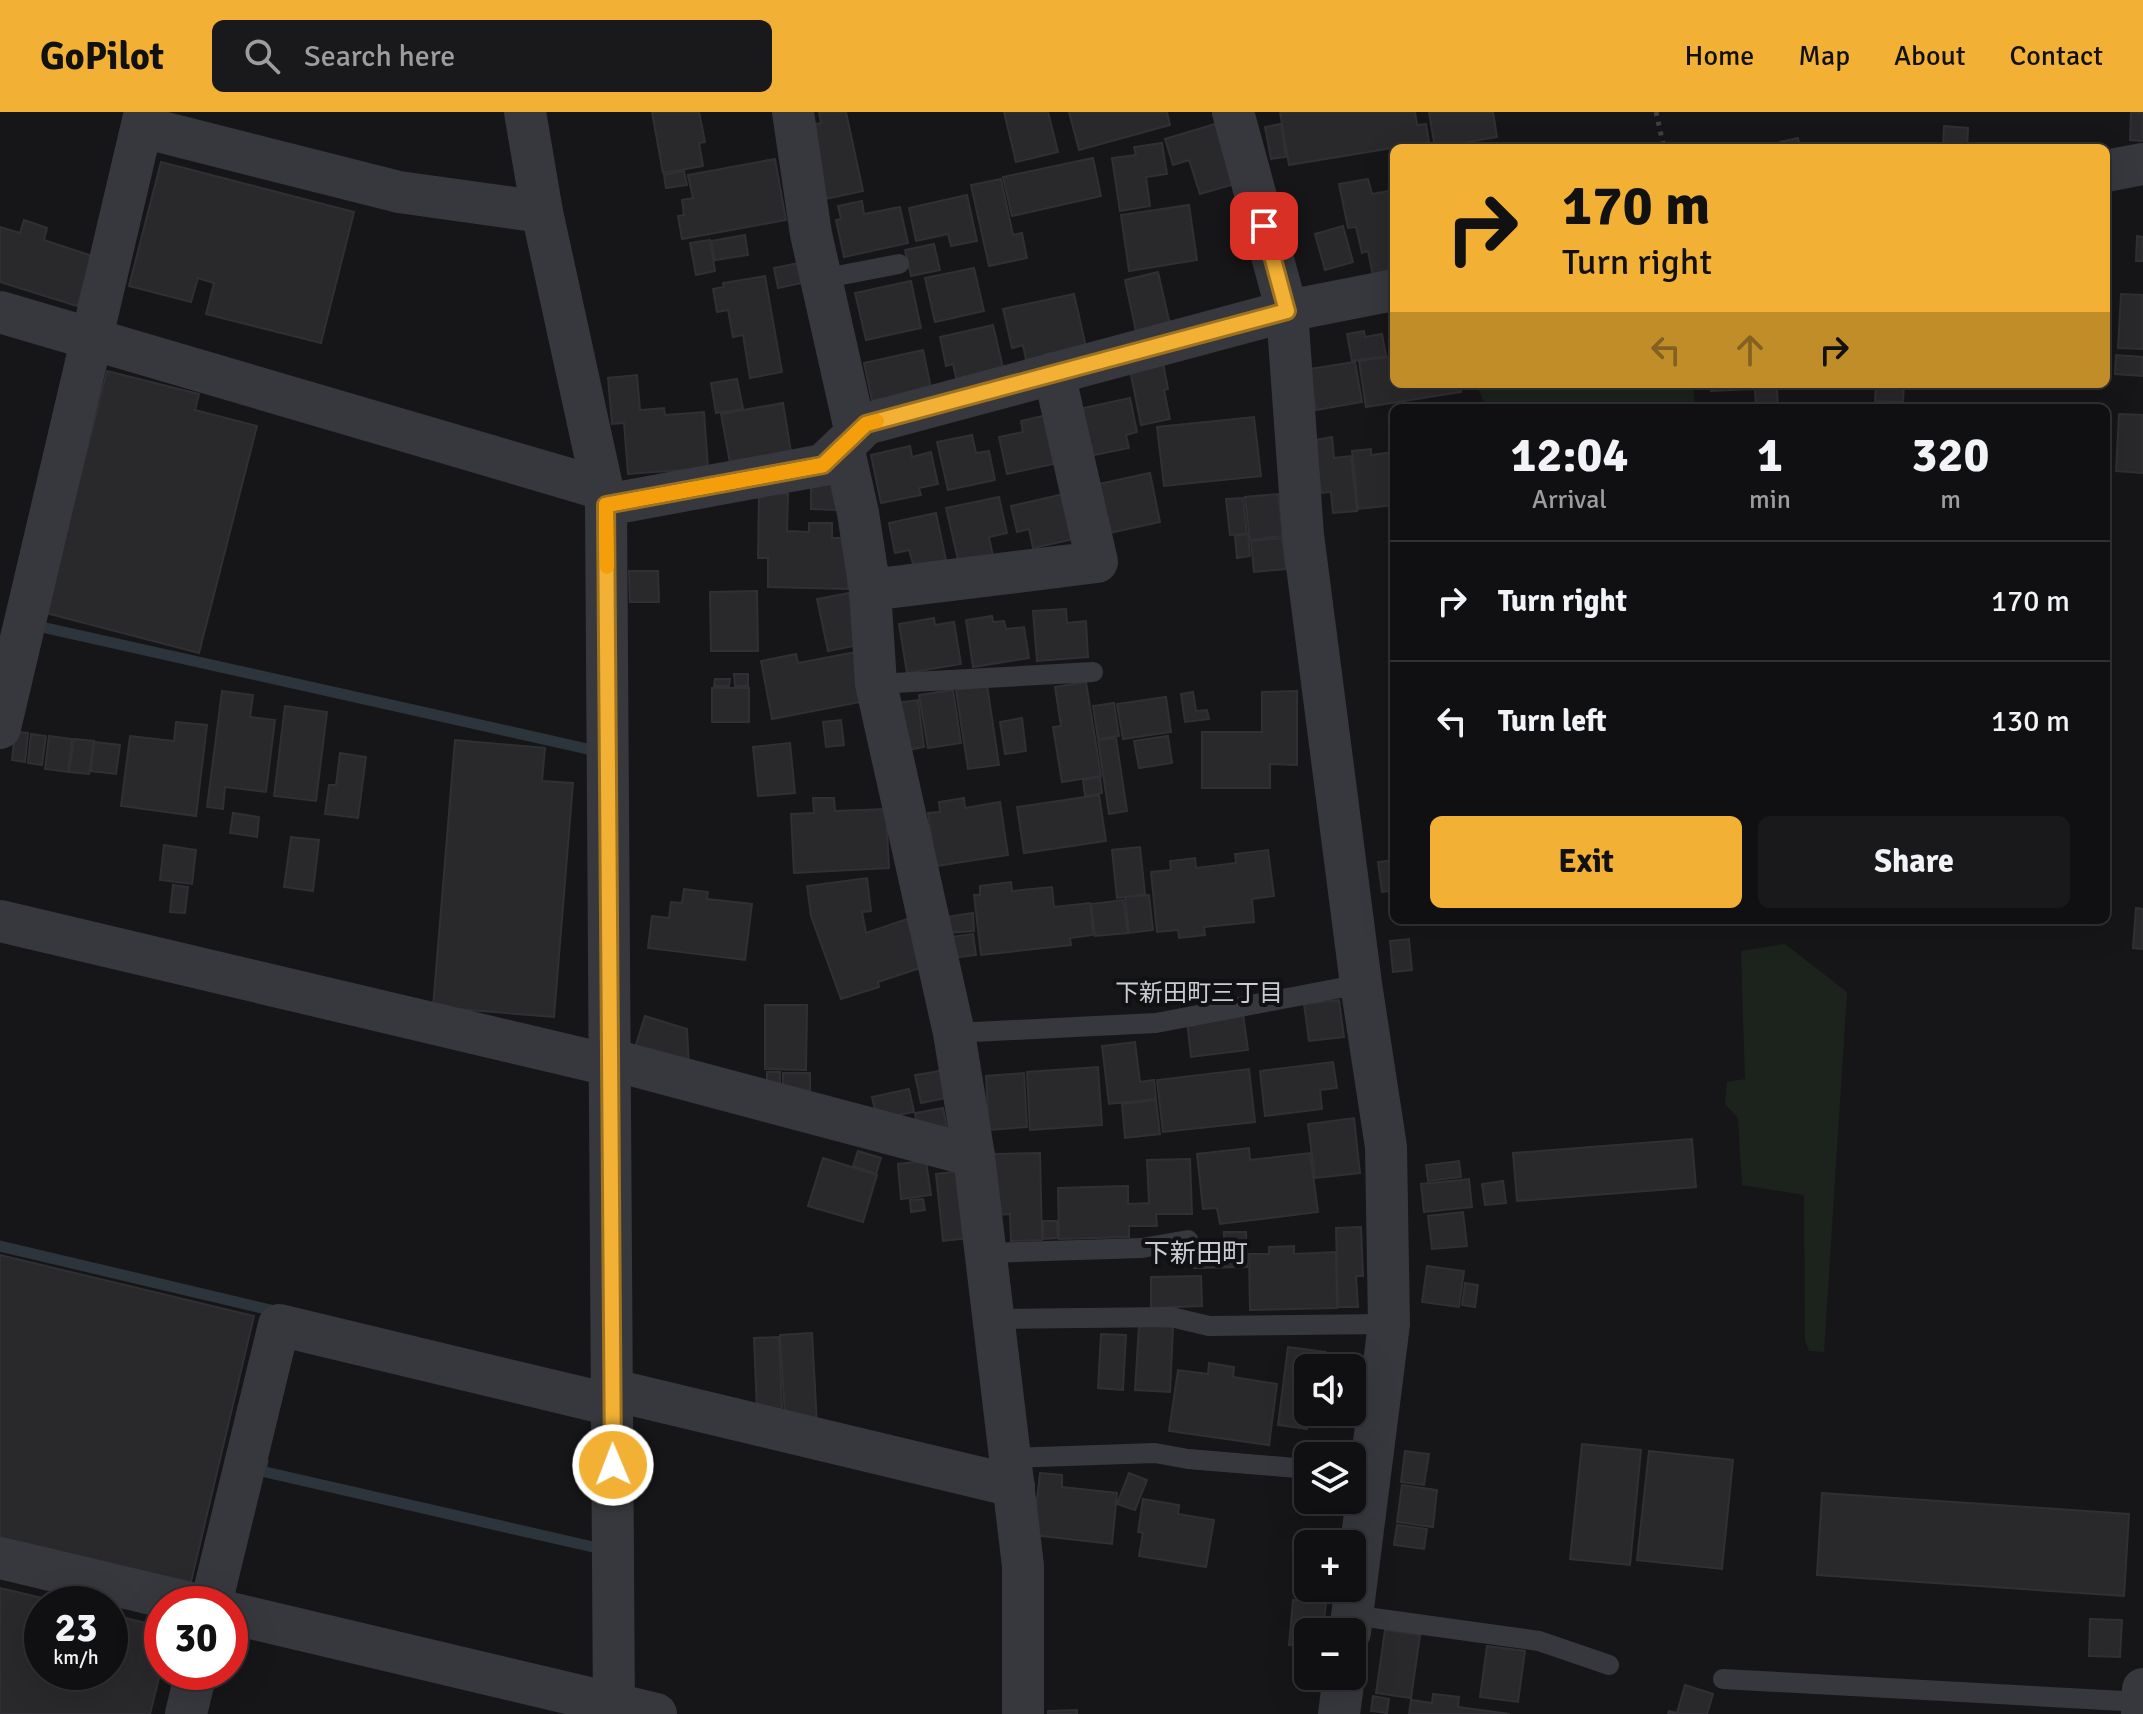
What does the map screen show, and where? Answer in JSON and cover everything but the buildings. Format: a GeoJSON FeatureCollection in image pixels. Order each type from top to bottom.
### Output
{"type":"FeatureCollection","features":[{"type":"Feature","properties":{"kind":"street"},"geometry":{"type":"LineString","coordinates":[[525,112],[542,212],[604,497],[610,719],[609,1062],[615,1709]]}},
{"type":"Feature","properties":{"kind":"street"},"geometry":{"type":"LineString","coordinates":[[793,112],[811,234],[849,440],[870,590],[876,684],[954,1033],[974,1156],[1023,1566],[1023,1714]]}},
{"type":"Feature","properties":{"kind":"street"},"geometry":{"type":"LineString","coordinates":[[1233,112],[1287,311],[1303,535],[1361,984],[1386,1147],[1389,1324],[1366,1447]]}},
{"type":"Feature","properties":{"kind":"street"},"geometry":{"type":"LineString","coordinates":[[0,728],[144,120],[399,192],[542,212]]}},
{"type":"Feature","properties":{"kind":"street"},"geometry":{"type":"LineString","coordinates":[[2110,170],[2143,164]]}},
{"type":"Feature","properties":{"kind":"street"},"geometry":{"type":"LineString","coordinates":[[0,312],[604,497],[823,465],[866,424],[1287,311],[1390,291]]}},
{"type":"Feature","properties":{"kind":"street"},"geometry":{"type":"LineString","coordinates":[[870,590],[1097,562],[1054,373]]}},
{"type":"Feature","properties":{"kind":"street"},"geometry":{"type":"LineString","coordinates":[[0,921],[609,1062],[974,1156]]}},
{"type":"Feature","properties":{"kind":"street"},"geometry":{"type":"LineString","coordinates":[[215,1586],[279,1325],[612,1397],[1012,1472]]}},
{"type":"Feature","properties":{"kind":"street"},"geometry":{"type":"LineString","coordinates":[[1351,1618],[1358,1514]]}},
{"type":"Feature","properties":{"kind":"street"},"geometry":{"type":"LineString","coordinates":[[0,1558],[144,1592]]}},
{"type":"Feature","properties":{"kind":"street"},"geometry":{"type":"LineString","coordinates":[[248,1617],[615,1709],[656,1714]]}},
{"type":"Feature","properties":{"kind":"street"},"geometry":{"type":"LineString","coordinates":[[2142,1714],[2143,1689]]}},
{"type":"Feature","properties":{"kind":"street"},"geometry":{"type":"LineString","coordinates":[[186,1714],[192,1690]]}},
{"type":"Feature","properties":{"kind":"street"},"geometry":{"type":"LineString","coordinates":[[1339,1714],[1342,1690]]}},
{"type":"Feature","properties":{"kind":"lane"},"geometry":{"type":"LineString","coordinates":[[821,279],[899,264]]}},
{"type":"Feature","properties":{"kind":"lane"},"geometry":{"type":"LineString","coordinates":[[876,684],[1093,672]]}},
{"type":"Feature","properties":{"kind":"lane"},"geometry":{"type":"LineString","coordinates":[[954,1033],[1156,1023],[1361,984]]}},
{"type":"Feature","properties":{"kind":"lane"},"geometry":{"type":"LineString","coordinates":[[986,1253],[1142,1248],[1188,1240]]}},
{"type":"Feature","properties":{"kind":"lane"},"geometry":{"type":"LineString","coordinates":[[994,1319],[1171,1317],[1209,1326],[1389,1324]]}},
{"type":"Feature","properties":{"kind":"lane"},"geometry":{"type":"LineString","coordinates":[[1012,1472],[1155,1453],[1188,1459],[1294,1468]]}},
{"type":"Feature","properties":{"kind":"lane"},"geometry":{"type":"LineString","coordinates":[[1366,1624],[1539,1641],[1609,1665]]}},
{"type":"Feature","properties":{"kind":"lane"},"geometry":{"type":"LineString","coordinates":[[1723,1679],[2142,1702]]}},
{"type":"Feature","properties":{"kind":"path"},"geometry":{"type":"LineString","coordinates":[[1656,112],[1663,144]]}},
{"type":"Feature","properties":{"kind":"shaded area"},"geometry":{"type":"Polygon","coordinates":[[[1480,388],[1693,388],[1695,404],[1485,404],[1480,388]]]}},
{"type":"Feature","properties":{"kind":"shaded area"},"geometry":{"type":"Polygon","coordinates":[[[1785,944],[1847,992],[1824,1352],[1809,1351],[1805,1340],[1804,1195],[1742,1185],[1738,1118],[1725,1104],[1727,1082],[1745,1079],[1741,951],[1785,944]]]}},
{"type":"Feature","properties":{"kind":"waterway"},"geometry":{"type":"LineString","coordinates":[[37,626],[592,750]]}},
{"type":"Feature","properties":{"kind":"waterway"},"geometry":{"type":"LineString","coordinates":[[0,1246],[279,1312]]}},
{"type":"Feature","properties":{"kind":"waterway"},"geometry":{"type":"LineString","coordinates":[[263,1461],[261,1471],[593,1547]]}},
{"type":"Feature","properties":{"kind":"slow traffic"},"geometry":{"type":"LineString","coordinates":[[607,567],[606,505],[823,465],[866,424],[877,421]]}},
{"type":"Feature","properties":{"kind":"district","name":"下新田町三丁目"},"geometry":{"type":"Point","coordinates":[1199,993]}},
{"type":"Feature","properties":{"kind":"district","name":"下新田町"},"geometry":{"type":"Point","coordinates":[1196,1254]}},
{"type":"Feature","properties":{"kind":"route"},"geometry":{"type":"LineString","coordinates":[[613,1465],[610,719],[606,505],[823,465],[866,424],[1287,311],[1264,226]]}}]}
